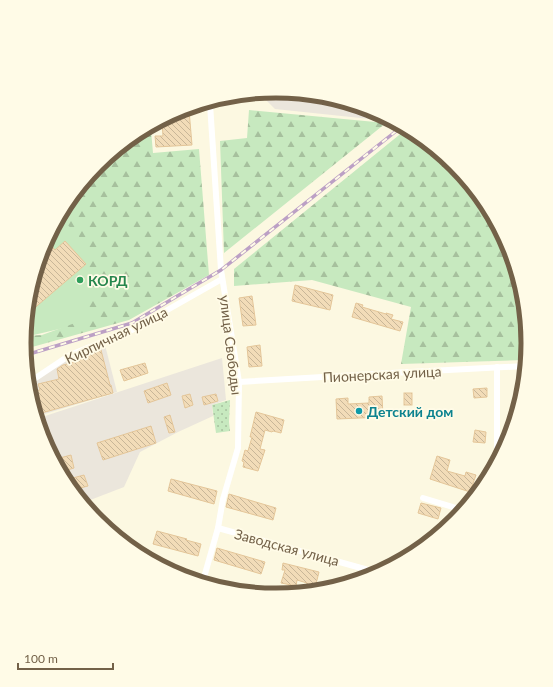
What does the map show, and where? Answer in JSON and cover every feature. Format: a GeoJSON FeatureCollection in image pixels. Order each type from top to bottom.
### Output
{"type":"FeatureCollection","features":[{"type":"Feature","properties":{"kind":"street","name":"улица Свободы"},"geometry":{"type":"LineString","coordinates":[[204,578],[218,528],[223,499],[238,448],[239,382],[221,270],[210,107]]}},
{"type":"Feature","properties":{"kind":"street","name":"Кирпичная улица"},"geometry":{"type":"LineString","coordinates":[[34,380],[70,355],[132,330],[222,279]]}},
{"type":"Feature","properties":{"kind":"street","name":"Пионерская улица"},"geometry":{"type":"LineString","coordinates":[[239,382],[521,366]]}},
{"type":"Feature","properties":{"kind":"street"},"geometry":{"type":"LineString","coordinates":[[497,368],[497,448],[499,448]]}},
{"type":"Feature","properties":{"kind":"street"},"geometry":{"type":"LineString","coordinates":[[423,498],[458,508]]}},
{"type":"Feature","properties":{"kind":"street","name":"Заводская улица"},"geometry":{"type":"LineString","coordinates":[[218,528],[369,570]]}},
{"type":"Feature","properties":{"kind":"shaded area"},"geometry":{"type":"Polygon","coordinates":[[[265,99],[309,100],[340,106],[377,120],[275,109],[265,99]]]}},
{"type":"Feature","properties":{"kind":"shaded area"},"geometry":{"type":"Polygon","coordinates":[[[105,345],[117,392],[42,415],[34,382],[72,355],[105,345]]]}},
{"type":"Feature","properties":{"kind":"shaded area"},"geometry":{"type":"Polygon","coordinates":[[[222,358],[226,400],[212,405],[213,416],[140,452],[124,487],[88,501],[72,480],[56,452],[42,417],[222,358]]]}},
{"type":"Feature","properties":{"kind":"green space"},"geometry":{"type":"Polygon","coordinates":[[[249,110],[386,123],[224,253],[220,141],[247,138],[249,110]]]}},
{"type":"Feature","properties":{"kind":"green space"},"geometry":{"type":"Polygon","coordinates":[[[151,133],[153,153],[199,149],[209,275],[129,320],[31,347],[31,336],[42,335],[86,319],[90,248],[64,221],[82,194],[115,159],[140,139],[151,133]]]}},
{"type":"Feature","properties":{"kind":"green space"},"geometry":{"type":"Polygon","coordinates":[[[402,133],[426,149],[450,170],[481,207],[497,235],[514,280],[520,311],[522,344],[521,360],[401,364],[411,307],[312,280],[234,286],[234,269],[402,133]]]}},
{"type":"Feature","properties":{"kind":"green space","name":"КОРД"},"geometry":{"type":"Polygon","coordinates":[[[100,174],[128,313],[32,335],[33,311],[39,280],[56,235],[72,207],[100,174]]]}},
{"type":"Feature","properties":{"kind":"green space"},"geometry":{"type":"Polygon","coordinates":[[[230,400],[230,431],[216,433],[212,405],[230,400]]]}},
{"type":"Feature","properties":{"kind":"building"},"geometry":{"type":"Polygon","coordinates":[[[189,114],[192,145],[156,147],[155,136],[163,136],[162,126],[189,114]]]}},
{"type":"Feature","properties":{"kind":"building"},"geometry":{"type":"Polygon","coordinates":[[[65,241],[86,264],[33,309],[39,280],[52,246],[55,250],[65,241]]]}},
{"type":"Feature","properties":{"kind":"building"},"geometry":{"type":"Polygon","coordinates":[[[295,285],[333,295],[330,310],[292,301],[295,285]]]}},
{"type":"Feature","properties":{"kind":"building"},"geometry":{"type":"Polygon","coordinates":[[[252,296],[256,325],[243,326],[239,298],[252,296]]]}},
{"type":"Feature","properties":{"kind":"building"},"geometry":{"type":"Polygon","coordinates":[[[356,303],[363,305],[362,307],[393,315],[391,319],[403,322],[400,331],[352,317],[356,303]]]}},
{"type":"Feature","properties":{"kind":"building"},"geometry":{"type":"Polygon","coordinates":[[[260,345],[262,366],[249,367],[247,347],[260,345]]]}},
{"type":"Feature","properties":{"kind":"building"},"geometry":{"type":"Polygon","coordinates":[[[101,350],[113,393],[41,413],[36,391],[40,390],[38,384],[59,379],[57,369],[63,365],[79,361],[78,357],[86,353],[101,350]]]}},
{"type":"Feature","properties":{"kind":"building"},"geometry":{"type":"Polygon","coordinates":[[[145,363],[148,373],[124,381],[120,370],[145,363]]]}},
{"type":"Feature","properties":{"kind":"building"},"geometry":{"type":"Polygon","coordinates":[[[167,383],[171,395],[148,403],[144,391],[167,383]]]}},
{"type":"Feature","properties":{"kind":"building"},"geometry":{"type":"Polygon","coordinates":[[[487,388],[487,397],[474,398],[473,389],[487,388]]]}},
{"type":"Feature","properties":{"kind":"building"},"geometry":{"type":"Polygon","coordinates":[[[404,393],[412,393],[412,405],[404,405],[404,393]]]}},
{"type":"Feature","properties":{"kind":"building"},"geometry":{"type":"Polygon","coordinates":[[[190,394],[193,405],[185,408],[182,396],[190,394]]]}},
{"type":"Feature","properties":{"kind":"building"},"geometry":{"type":"Polygon","coordinates":[[[216,394],[218,401],[204,405],[202,397],[216,394]]]}},
{"type":"Feature","properties":{"kind":"building","name":"Детский дом"},"geometry":{"type":"Polygon","coordinates":[[[382,396],[383,417],[337,419],[336,399],[348,398],[348,404],[369,403],[369,397],[382,396]]]}},
{"type":"Feature","properties":{"kind":"building"},"geometry":{"type":"Polygon","coordinates":[[[256,412],[284,420],[281,433],[265,430],[260,449],[265,450],[258,471],[243,467],[244,462],[242,461],[245,450],[248,451],[252,437],[250,437],[256,412]]]}},
{"type":"Feature","properties":{"kind":"building"},"geometry":{"type":"Polygon","coordinates":[[[170,415],[175,432],[169,433],[164,417],[170,415]]]}},
{"type":"Feature","properties":{"kind":"building"},"geometry":{"type":"Polygon","coordinates":[[[151,426],[156,443],[103,460],[97,443],[151,426]]]}},
{"type":"Feature","properties":{"kind":"building"},"geometry":{"type":"Polygon","coordinates":[[[475,430],[486,432],[485,443],[473,442],[475,430]]]}},
{"type":"Feature","properties":{"kind":"building"},"geometry":{"type":"Polygon","coordinates":[[[71,455],[74,468],[66,470],[59,458],[71,455]]]}},
{"type":"Feature","properties":{"kind":"building"},"geometry":{"type":"Polygon","coordinates":[[[437,456],[450,460],[447,471],[465,476],[466,472],[476,475],[470,492],[430,479],[437,456]]]}},
{"type":"Feature","properties":{"kind":"building"},"geometry":{"type":"Polygon","coordinates":[[[84,475],[88,486],[78,488],[71,478],[84,475]]]}},
{"type":"Feature","properties":{"kind":"building"},"geometry":{"type":"Polygon","coordinates":[[[171,479],[217,491],[214,504],[168,491],[171,479]]]}},
{"type":"Feature","properties":{"kind":"building"},"geometry":{"type":"Polygon","coordinates":[[[229,494],[276,508],[273,520],[226,507],[229,494]]]}},
{"type":"Feature","properties":{"kind":"building"},"geometry":{"type":"Polygon","coordinates":[[[421,503],[441,508],[438,519],[418,513],[421,503]]]}},
{"type":"Feature","properties":{"kind":"building"},"geometry":{"type":"Polygon","coordinates":[[[157,531],[201,544],[198,556],[153,544],[157,531]]]}},
{"type":"Feature","properties":{"kind":"building"},"geometry":{"type":"Polygon","coordinates":[[[217,548],[265,562],[261,574],[214,560],[217,548]]]}},
{"type":"Feature","properties":{"kind":"building"},"geometry":{"type":"Polygon","coordinates":[[[283,563],[319,572],[316,586],[306,586],[307,583],[297,580],[296,586],[281,583],[285,570],[282,570],[283,563]]]}},
{"type":"Feature","properties":{"kind":"railway"},"geometry":{"type":"LineString","coordinates":[[32,353],[132,323],[221,270],[397,130]]}},
{"type":"Feature","properties":{"kind":"place","name":"КОРД"},"geometry":{"type":"Point","coordinates":[80,280]}},
{"type":"Feature","properties":{"kind":"place","name":"Детский дом"},"geometry":{"type":"Point","coordinates":[359,411]}}]}
